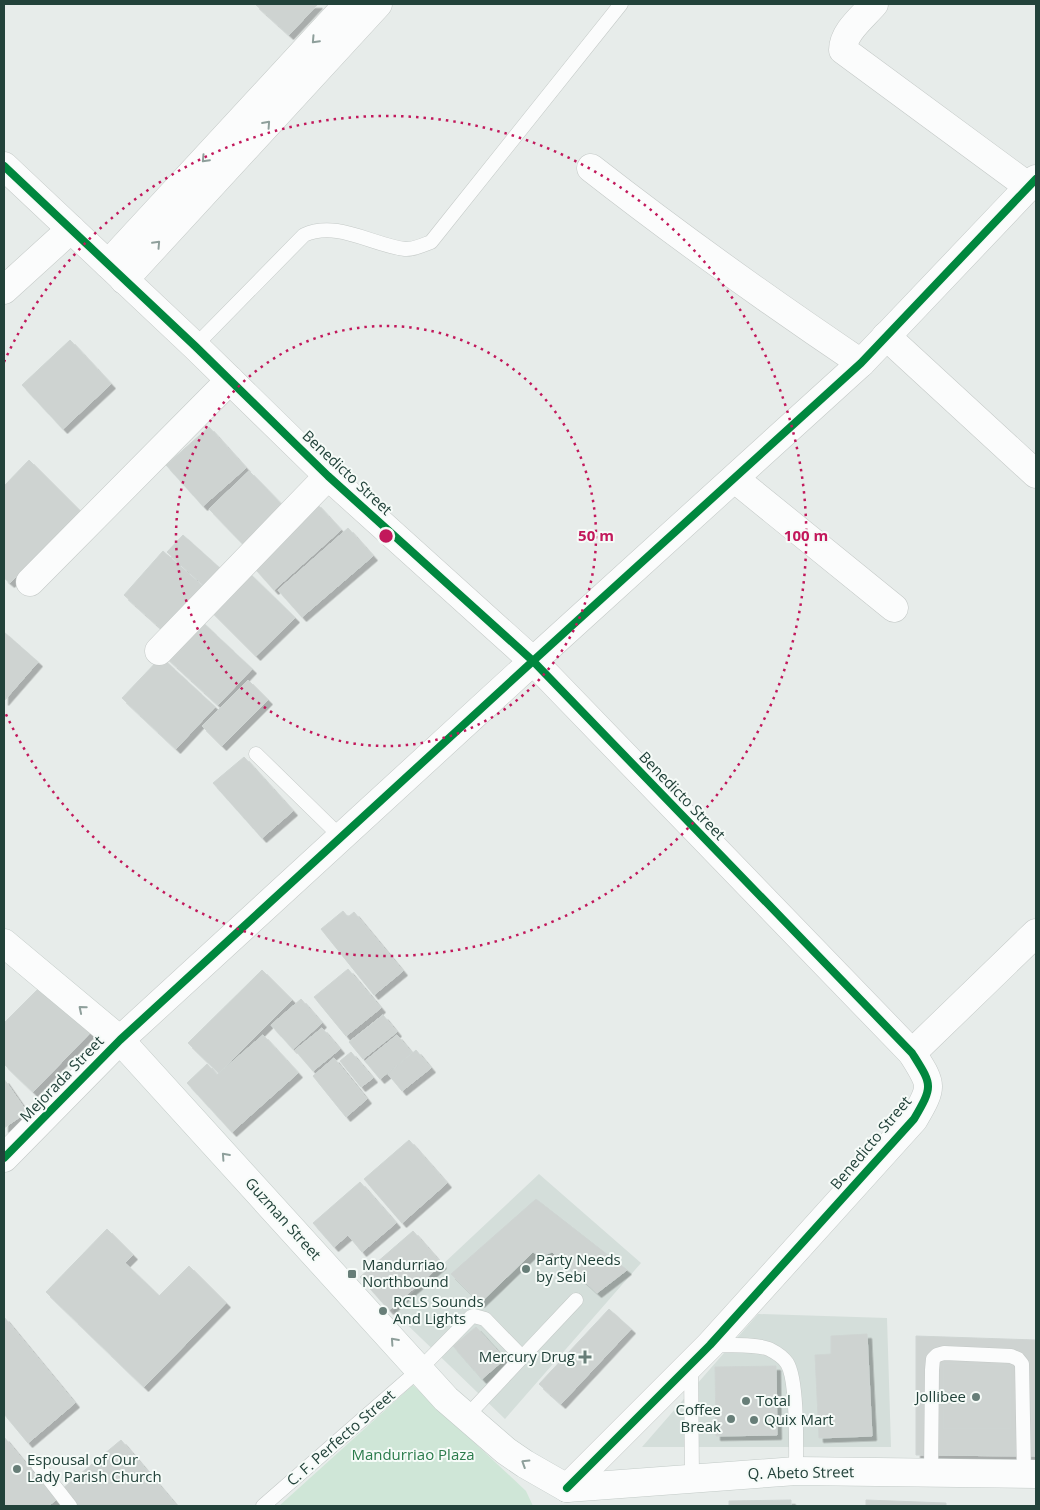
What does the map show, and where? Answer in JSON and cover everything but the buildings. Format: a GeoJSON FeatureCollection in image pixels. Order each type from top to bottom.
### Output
{"type":"FeatureCollection","features":[{"type":"Feature","properties":{"kind":"street"},"geometry":{"type":"LineString","coordinates":[[299,73],[348,4]]}},
{"type":"Feature","properties":{"kind":"street"},"geometry":{"type":"LineString","coordinates":[[116,272],[299,73],[378,4]]}},
{"type":"Feature","properties":{"kind":"street"},"geometry":{"type":"LineString","coordinates":[[874,4],[843,42],[843,50],[1033,183]]}},
{"type":"Feature","properties":{"kind":"street","name":"Benedicto Street"},"geometry":{"type":"LineString","coordinates":[[4,166],[195,346],[328,476],[533,661],[912,1053],[928,1079],[928,1096],[914,1119],[700,1355],[562,1497]]}},
{"type":"Feature","properties":{"kind":"street"},"geometry":{"type":"LineString","coordinates":[[591,168],[634,202],[720,264],[862,363]]}},
{"type":"Feature","properties":{"kind":"street","name":"Mejorada Street"},"geometry":{"type":"LineString","coordinates":[[4,1158],[120,1040],[340,837],[862,363],[1033,183]]}},
{"type":"Feature","properties":{"kind":"street"},"geometry":{"type":"LineString","coordinates":[[4,290],[71,229]]}},
{"type":"Feature","properties":{"kind":"street"},"geometry":{"type":"LineString","coordinates":[[886,336],[1036,474]]}},
{"type":"Feature","properties":{"kind":"street"},"geometry":{"type":"LineString","coordinates":[[30,582],[230,380]]}},
{"type":"Feature","properties":{"kind":"street"},"geometry":{"type":"LineString","coordinates":[[159,651],[328,476]]}},
{"type":"Feature","properties":{"kind":"street"},"geometry":{"type":"LineString","coordinates":[[735,479],[894,608]]}},
{"type":"Feature","properties":{"kind":"street"},"geometry":{"type":"LineString","coordinates":[[912,1053],[1036,933]]}},
{"type":"Feature","properties":{"kind":"street","name":"Guzman Street"},"geometry":{"type":"LineString","coordinates":[[4,944],[120,1040],[446,1398],[562,1497]]}},
{"type":"Feature","properties":{"kind":"street","name":"Q. Abeto Street"},"geometry":{"type":"LineString","coordinates":[[562,1497],[692,1478],[796,1471],[1030,1474]]}},
{"type":"Feature","properties":{"kind":"lane"},"geometry":{"type":"LineString","coordinates":[[195,346],[304,235],[314,230],[331,229],[406,250],[431,242],[622,4]]}},
{"type":"Feature","properties":{"kind":"lane"},"geometry":{"type":"LineString","coordinates":[[256,754],[340,837]]}},
{"type":"Feature","properties":{"kind":"lane"},"geometry":{"type":"LineString","coordinates":[[466,1417],[576,1300]]}},
{"type":"Feature","properties":{"kind":"lane","name":"C. F. Perfecto Street"},"geometry":{"type":"LineString","coordinates":[[263,1506],[420,1369],[471,1317],[485,1319],[522,1357]]}},
{"type":"Feature","properties":{"kind":"lane"},"geometry":{"type":"LineString","coordinates":[[692,1478],[700,1355],[758,1346],[778,1355],[786,1363],[794,1382],[796,1471]]}},
{"type":"Feature","properties":{"kind":"lane"},"geometry":{"type":"LineString","coordinates":[[931,1473],[932,1364],[933,1359],[937,1355],[944,1353],[1011,1356],[1018,1359],[1022,1364],[1030,1474]]}},
{"type":"Feature","properties":{"kind":"lane"},"geometry":{"type":"LineString","coordinates":[[38,1465],[70,1506]]}},
{"type":"Feature","properties":{"kind":"shaded area"},"geometry":{"type":"Polygon","coordinates":[[[539,1174],[641,1263],[505,1419],[393,1311],[539,1174]]]}},
{"type":"Feature","properties":{"kind":"shaded area"},"geometry":{"type":"Polygon","coordinates":[[[758,1314],[887,1318],[891,1447],[642,1447],[758,1314]]]}},
{"type":"Feature","properties":{"kind":"green space","name":"Mandurriao Plaza"},"geometry":{"type":"Polygon","coordinates":[[[413,1385],[526,1491],[533,1506],[279,1506],[413,1385]]]}},
{"type":"Feature","properties":{"kind":"cycle path"},"geometry":{"type":"LineString","coordinates":[[4,166],[195,346],[328,476],[533,661],[912,1053],[927,1079],[928,1085],[925,1099],[914,1119],[710,1345],[567,1488]]}},
{"type":"Feature","properties":{"kind":"cycle path"},"geometry":{"type":"LineString","coordinates":[[4,1158],[120,1040],[861,363],[1036,179]]}},
{"type":"Feature","properties":{"kind":"place","name":"Party Needs by Sebi"},"geometry":{"type":"Point","coordinates":[526,1269]}},
{"type":"Feature","properties":{"kind":"place","name":"Mandurriao Northbound"},"geometry":{"type":"Point","coordinates":[352,1274]}},
{"type":"Feature","properties":{"kind":"place","name":"RCLS Sounds And Lights"},"geometry":{"type":"Point","coordinates":[383,1311]}},
{"type":"Feature","properties":{"kind":"place","name":"Mercury Drug"},"geometry":{"type":"Point","coordinates":[585,1357]}},
{"type":"Feature","properties":{"kind":"place","name":"Jollibee"},"geometry":{"type":"Point","coordinates":[976,1397]}},
{"type":"Feature","properties":{"kind":"place","name":"Total"},"geometry":{"type":"Point","coordinates":[746,1401]}},
{"type":"Feature","properties":{"kind":"place","name":"Coffee Break"},"geometry":{"type":"Point","coordinates":[731,1419]}},
{"type":"Feature","properties":{"kind":"place","name":"Quix Mart"},"geometry":{"type":"Point","coordinates":[754,1420]}},
{"type":"Feature","properties":{"kind":"place","name":"Espousal of Our Lady Parish Church"},"geometry":{"type":"Point","coordinates":[17,1469]}}]}
